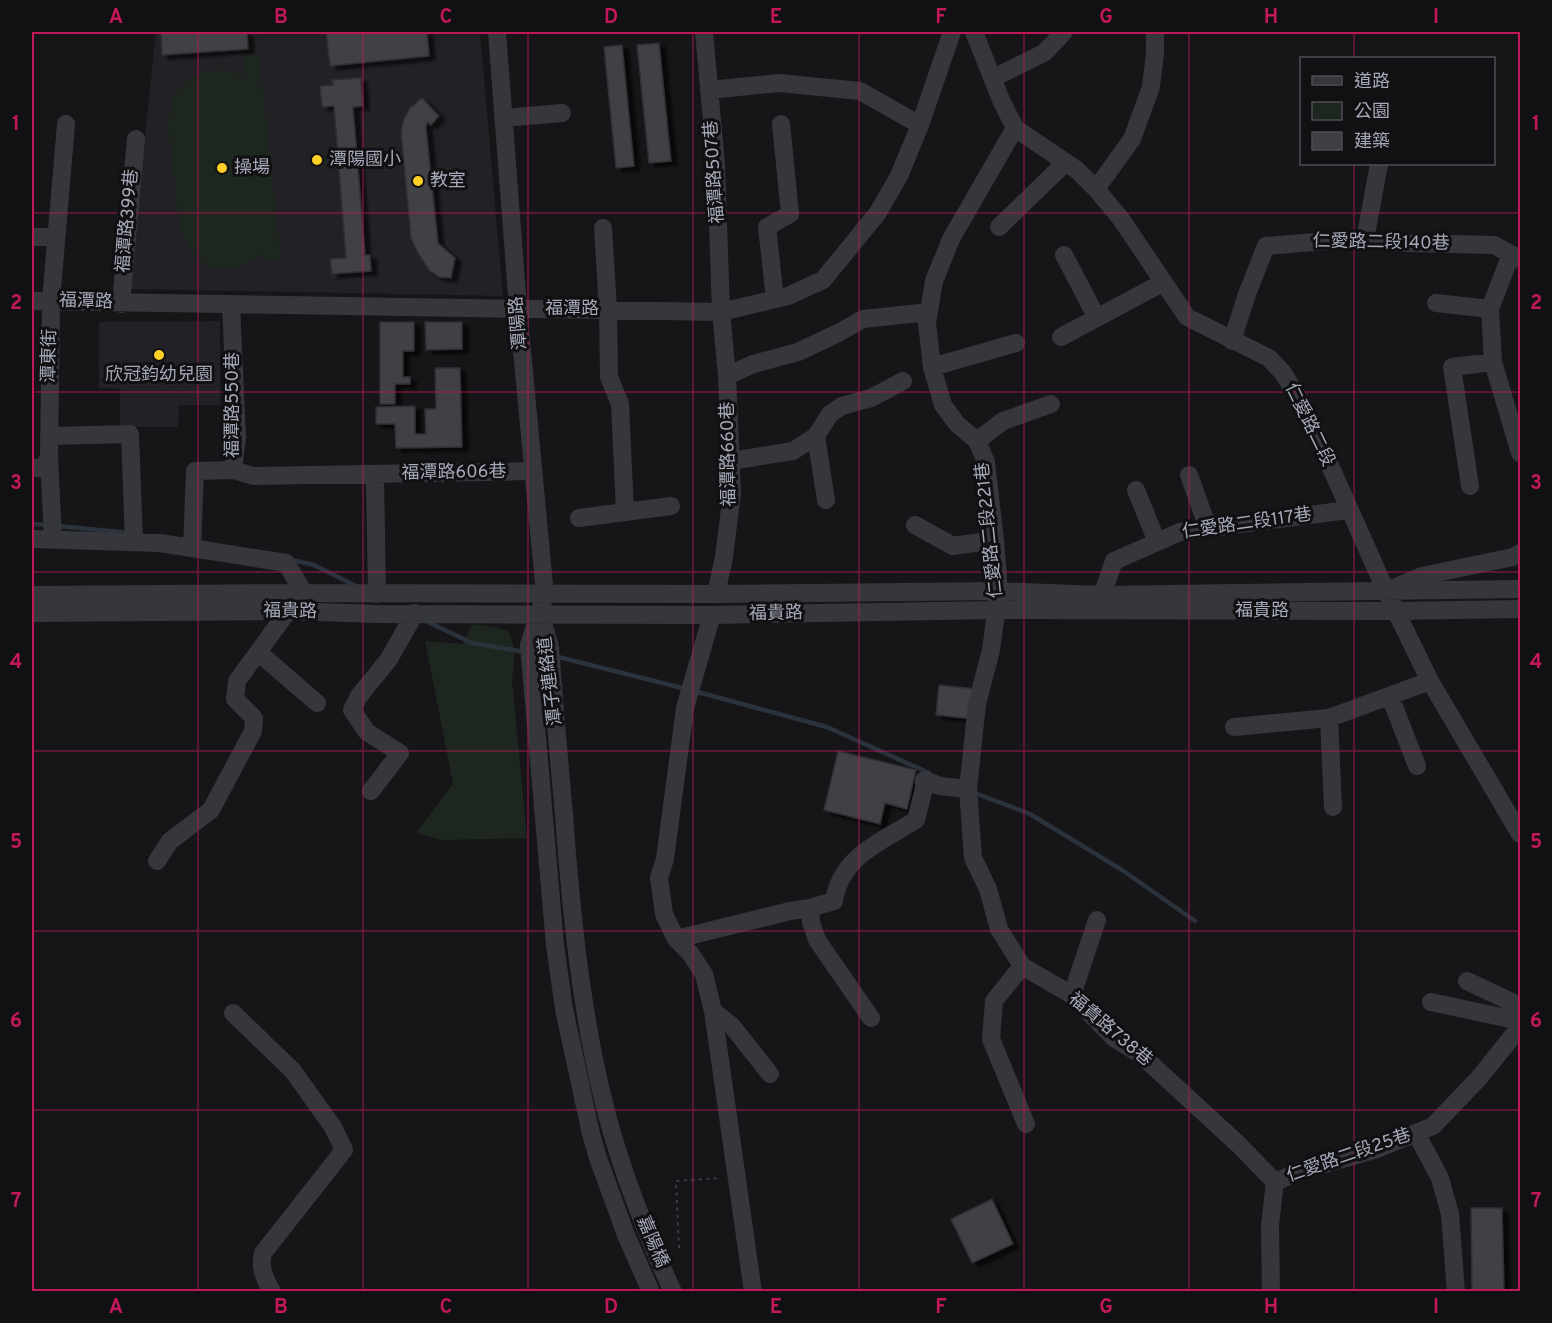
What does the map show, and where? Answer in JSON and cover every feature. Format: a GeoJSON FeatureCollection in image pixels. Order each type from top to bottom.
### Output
{"type":"FeatureCollection","features":[{"type":"Feature","properties":{"kind":"street","name":"潭陽路"},"geometry":{"type":"LineString","coordinates":[[497,32],[518,308],[545,595],[540,613]]}},
{"type":"Feature","properties":{"kind":"street","name":"福潭路507巷"},"geometry":{"type":"LineString","coordinates":[[704,32],[716,165],[722,312]]}},
{"type":"Feature","properties":{"kind":"street","name":"福潭路"},"geometry":{"type":"LineString","coordinates":[[32,301],[722,312],[788,296],[823,280],[877,214],[899,176],[920,125],[952,32]]}},
{"type":"Feature","properties":{"kind":"street"},"geometry":{"type":"LineString","coordinates":[[974,32],[1015,128]]}},
{"type":"Feature","properties":{"kind":"street"},"geometry":{"type":"LineString","coordinates":[[993,78],[1044,53],[1064,32]]}},
{"type":"Feature","properties":{"kind":"street"},"geometry":{"type":"LineString","coordinates":[[1095,189],[1132,139],[1151,87],[1155,32]]}},
{"type":"Feature","properties":{"kind":"street"},"geometry":{"type":"LineString","coordinates":[[709,90],[779,83],[860,91],[920,125]]}},
{"type":"Feature","properties":{"kind":"street"},"geometry":{"type":"LineString","coordinates":[[503,118],[562,113]]}},
{"type":"Feature","properties":{"kind":"street","name":"潭東街"},"geometry":{"type":"LineString","coordinates":[[53,539],[49,458],[51,301],[66,124]]}},
{"type":"Feature","properties":{"kind":"street"},"geometry":{"type":"LineString","coordinates":[[775,299],[767,227],[790,214],[781,124]]}},
{"type":"Feature","properties":{"kind":"street","name":"仁愛路二段"},"geometry":{"type":"LineString","coordinates":[[1015,128],[1066,162],[1095,189],[1121,219],[1187,317],[1269,358],[1283,373],[1303,405],[1348,510],[1430,681],[1521,834]]}},
{"type":"Feature","properties":{"kind":"street","name":"仁愛路二段221巷"},"geometry":{"type":"LineString","coordinates":[[997,610],[999,591],[986,462],[977,441],[957,424],[943,405],[932,367],[927,323],[934,281],[951,239],[1015,128]]}},
{"type":"Feature","properties":{"kind":"street","name":"福潭路399巷"},"geometry":{"type":"LineString","coordinates":[[121,304],[136,139]]}},
{"type":"Feature","properties":{"kind":"street"},"geometry":{"type":"LineString","coordinates":[[999,227],[1066,162]]}},
{"type":"Feature","properties":{"kind":"street"},"geometry":{"type":"LineString","coordinates":[[1365,240],[1379,165]]}},
{"type":"Feature","properties":{"kind":"street"},"geometry":{"type":"LineString","coordinates":[[603,228],[609,377],[620,404],[626,511]]}},
{"type":"Feature","properties":{"kind":"street"},"geometry":{"type":"LineString","coordinates":[[32,237],[56,237]]}},
{"type":"Feature","properties":{"kind":"street","name":"仁愛路二段140巷"},"geometry":{"type":"LineString","coordinates":[[1232,340],[1266,246],[1349,239],[1494,245],[1516,256]]}},
{"type":"Feature","properties":{"kind":"street"},"geometry":{"type":"LineString","coordinates":[[1064,255],[1097,318]]}},
{"type":"Feature","properties":{"kind":"street"},"geometry":{"type":"LineString","coordinates":[[1516,256],[1490,309],[1493,362],[1521,453]]}},
{"type":"Feature","properties":{"kind":"street"},"geometry":{"type":"LineString","coordinates":[[1061,337],[1162,283]]}},
{"type":"Feature","properties":{"kind":"street"},"geometry":{"type":"LineString","coordinates":[[1436,303],[1490,309]]}},
{"type":"Feature","properties":{"kind":"street","name":"福潭路550巷"},"geometry":{"type":"LineString","coordinates":[[231,305],[237,438],[233,470],[253,476],[375,475]]}},
{"type":"Feature","properties":{"kind":"street","name":"福潭路660巷"},"geometry":{"type":"LineString","coordinates":[[716,594],[724,556],[732,493],[722,312]]}},
{"type":"Feature","properties":{"kind":"street"},"geometry":{"type":"LineString","coordinates":[[727,376],[753,363],[798,352],[863,319],[929,312]]}},
{"type":"Feature","properties":{"kind":"street"},"geometry":{"type":"LineString","coordinates":[[932,367],[1016,343]]}},
{"type":"Feature","properties":{"kind":"street"},"geometry":{"type":"LineString","coordinates":[[1470,486],[1452,367],[1493,362]]}},
{"type":"Feature","properties":{"kind":"street"},"geometry":{"type":"LineString","coordinates":[[731,461],[793,451],[816,436],[830,414],[842,406],[871,398],[903,381]]}},
{"type":"Feature","properties":{"kind":"street"},"geometry":{"type":"LineString","coordinates":[[977,441],[1003,421],[1051,404]]}},
{"type":"Feature","properties":{"kind":"street"},"geometry":{"type":"LineString","coordinates":[[49,436],[130,434],[134,541]]}},
{"type":"Feature","properties":{"kind":"street"},"geometry":{"type":"LineString","coordinates":[[816,436],[826,500]]}},
{"type":"Feature","properties":{"kind":"street"},"geometry":{"type":"LineString","coordinates":[[32,468],[43,468],[49,458]]}},
{"type":"Feature","properties":{"kind":"street"},"geometry":{"type":"LineString","coordinates":[[192,548],[195,471],[233,470]]}},
{"type":"Feature","properties":{"kind":"street","name":"福潭路606巷"},"geometry":{"type":"LineString","coordinates":[[375,475],[532,471]]}},
{"type":"Feature","properties":{"kind":"street"},"geometry":{"type":"LineString","coordinates":[[375,475],[377,594]]}},
{"type":"Feature","properties":{"kind":"street"},"geometry":{"type":"LineString","coordinates":[[1189,475],[1208,528]]}},
{"type":"Feature","properties":{"kind":"street"},"geometry":{"type":"LineString","coordinates":[[1136,490],[1157,542]]}},
{"type":"Feature","properties":{"kind":"street"},"geometry":{"type":"LineString","coordinates":[[579,518],[671,506]]}},
{"type":"Feature","properties":{"kind":"street","name":"仁愛路二段117巷"},"geometry":{"type":"LineString","coordinates":[[1102,595],[1114,561],[1180,532],[1348,510]]}},
{"type":"Feature","properties":{"kind":"street"},"geometry":{"type":"LineString","coordinates":[[915,525],[953,546],[995,540]]}},
{"type":"Feature","properties":{"kind":"street"},"geometry":{"type":"LineString","coordinates":[[32,539],[134,541],[286,563],[304,593],[288,611],[237,681],[235,699],[254,718],[253,731],[211,810],[170,841],[157,861]]}},
{"type":"Feature","properties":{"kind":"street"},"geometry":{"type":"LineString","coordinates":[[1386,591],[1422,576],[1513,557],[1521,553]]}},
{"type":"Feature","properties":{"kind":"street","name":"福貴路"},"geometry":{"type":"LineString","coordinates":[[32,595],[304,593],[545,595],[999,591],[1102,595],[1521,589]]}},
{"type":"Feature","properties":{"kind":"street","name":"福貴路"},"geometry":{"type":"LineString","coordinates":[[32,613],[288,611],[377,614],[712,615],[997,610],[1521,609]]}},
{"type":"Feature","properties":{"kind":"street","name":"福貴路738巷"},"geometry":{"type":"LineString","coordinates":[[997,610],[991,650],[977,704],[968,789],[973,858],[988,889],[999,929],[1022,966],[1072,995],[1114,1038],[1140,1054],[1230,1136],[1275,1182]]}},
{"type":"Feature","properties":{"kind":"street"},"geometry":{"type":"LineString","coordinates":[[371,791],[399,753],[367,732],[352,710],[359,696],[389,659],[415,613]]}},
{"type":"Feature","properties":{"kind":"street","name":"潭子連絡道"},"geometry":{"type":"LineString","coordinates":[[540,613],[550,647],[568,878],[584,1005],[602,1096],[631,1191]]}},
{"type":"Feature","properties":{"kind":"street","name":"潭子連絡道"},"geometry":{"type":"LineString","coordinates":[[540,613],[529,645],[555,945],[564,1009],[582,1097],[598,1158],[612,1197]]}},
{"type":"Feature","properties":{"kind":"street"},"geometry":{"type":"LineString","coordinates":[[712,615],[685,708],[665,859],[659,878],[664,914],[676,939],[690,953],[704,974],[713,1011],[753,1292]]}},
{"type":"Feature","properties":{"kind":"street"},"geometry":{"type":"LineString","coordinates":[[258,652],[317,703]]}},
{"type":"Feature","properties":{"kind":"street"},"geometry":{"type":"LineString","coordinates":[[1234,727],[1329,718],[1430,681]]}},
{"type":"Feature","properties":{"kind":"street"},"geometry":{"type":"LineString","coordinates":[[1390,696],[1417,766]]}},
{"type":"Feature","properties":{"kind":"street"},"geometry":{"type":"LineString","coordinates":[[1329,718],[1333,807]]}},
{"type":"Feature","properties":{"kind":"street"},"geometry":{"type":"LineString","coordinates":[[676,939],[834,901],[836,885],[843,874],[870,846],[915,820],[924,780],[940,786],[968,789]]}},
{"type":"Feature","properties":{"kind":"street"},"geometry":{"type":"LineString","coordinates":[[810,908],[811,922],[817,940],[871,1018]]}},
{"type":"Feature","properties":{"kind":"street"},"geometry":{"type":"LineString","coordinates":[[1072,995],[1097,920]]}},
{"type":"Feature","properties":{"kind":"street"},"geometry":{"type":"LineString","coordinates":[[1022,966],[994,1002],[991,1039],[1026,1124]]}},
{"type":"Feature","properties":{"kind":"street"},"geometry":{"type":"LineString","coordinates":[[1467,981],[1521,1006]]}},
{"type":"Feature","properties":{"kind":"street"},"geometry":{"type":"LineString","coordinates":[[1431,1002],[1521,1021]]}},
{"type":"Feature","properties":{"kind":"street"},"geometry":{"type":"LineString","coordinates":[[713,1011],[732,1026],[770,1074]]}},
{"type":"Feature","properties":{"kind":"street"},"geometry":{"type":"LineString","coordinates":[[233,1013],[293,1071],[333,1127],[344,1150],[263,1253],[261,1262],[264,1276],[272,1292]]}},
{"type":"Feature","properties":{"kind":"street","name":"仁愛路二段25巷"},"geometry":{"type":"LineString","coordinates":[[1275,1182],[1300,1171],[1377,1149],[1433,1126],[1464,1095],[1521,1027]]}},
{"type":"Feature","properties":{"kind":"street"},"geometry":{"type":"LineString","coordinates":[[1416,1133],[1440,1178],[1450,1214],[1456,1292]]}},
{"type":"Feature","properties":{"kind":"street"},"geometry":{"type":"LineString","coordinates":[[1271,1292],[1269,1225],[1275,1182]]}},
{"type":"Feature","properties":{"kind":"street","name":"嘉陽橋"},"geometry":{"type":"LineString","coordinates":[[631,1191],[673,1292]]}},
{"type":"Feature","properties":{"kind":"street","name":"嘉陽橋"},"geometry":{"type":"LineString","coordinates":[[612,1197],[651,1292]]}},
{"type":"Feature","properties":{"kind":"path"},"geometry":{"type":"LineString","coordinates":[[680,1248],[676,1181],[736,1177]]}},
{"type":"Feature","properties":{"kind":"shaded area","name":"潭陽國小"},"geometry":{"type":"Polygon","coordinates":[[[156,32],[480,32],[503,296],[129,289],[156,32]]]}},
{"type":"Feature","properties":{"kind":"shaded area","name":"欣冠鈞幼兒園"},"geometry":{"type":"Polygon","coordinates":[[[220,321],[220,405],[179,405],[178,427],[120,427],[120,389],[99,388],[99,322],[220,321]]]}},
{"type":"Feature","properties":{"kind":"green space"},"geometry":{"type":"Polygon","coordinates":[[[259,53],[281,260],[265,262],[263,253],[242,266],[230,269],[217,268],[204,263],[195,255],[183,235],[177,210],[168,124],[170,110],[174,97],[188,80],[216,70],[237,74],[246,79],[243,55],[259,53]]]}},
{"type":"Feature","properties":{"kind":"green space"},"geometry":{"type":"Polygon","coordinates":[[[472,624],[509,632],[513,644],[512,680],[527,838],[442,840],[416,833],[453,784],[425,641],[463,644],[472,624]]]}},
{"type":"Feature","properties":{"kind":"building"},"geometry":{"type":"Polygon","coordinates":[[[161,32],[247,32],[248,49],[162,55],[161,32]]]}},
{"type":"Feature","properties":{"kind":"building"},"geometry":{"type":"Polygon","coordinates":[[[326,32],[427,32],[429,56],[330,66],[326,32]]]}},
{"type":"Feature","properties":{"kind":"building"},"geometry":{"type":"Polygon","coordinates":[[[659,43],[671,161],[649,163],[637,45],[659,43]]]}},
{"type":"Feature","properties":{"kind":"building"},"geometry":{"type":"Polygon","coordinates":[[[622,45],[634,166],[616,168],[604,47],[622,45]]]}},
{"type":"Feature","properties":{"kind":"building"},"geometry":{"type":"Polygon","coordinates":[[[361,78],[363,106],[353,107],[365,255],[370,255],[371,271],[332,274],[330,259],[346,258],[334,106],[322,107],[320,86],[333,85],[332,80],[361,78]]]}},
{"type":"Feature","properties":{"kind":"building","name":"教室"},"geometry":{"type":"Polygon","coordinates":[[[422,98],[439,116],[431,125],[427,122],[426,128],[438,243],[455,258],[451,278],[439,277],[429,270],[411,238],[401,132],[410,108],[422,98]]]}},
{"type":"Feature","properties":{"kind":"building"},"geometry":{"type":"Polygon","coordinates":[[[380,322],[414,322],[414,351],[403,351],[403,377],[410,377],[410,384],[395,384],[395,404],[380,404],[380,322]]]}},
{"type":"Feature","properties":{"kind":"building"},"geometry":{"type":"Polygon","coordinates":[[[425,322],[462,322],[462,349],[426,350],[425,322]]]}},
{"type":"Feature","properties":{"kind":"building"},"geometry":{"type":"Polygon","coordinates":[[[435,368],[460,368],[462,447],[396,448],[395,424],[376,424],[376,407],[415,406],[415,434],[426,434],[425,409],[436,409],[435,368]]]}},
{"type":"Feature","properties":{"kind":"building"},"geometry":{"type":"Polygon","coordinates":[[[939,685],[976,689],[973,719],[936,715],[939,685]]]}},
{"type":"Feature","properties":{"kind":"building"},"geometry":{"type":"Polygon","coordinates":[[[838,751],[916,770],[907,809],[885,803],[880,824],[824,810],[838,751]]]}},
{"type":"Feature","properties":{"kind":"building"},"geometry":{"type":"Polygon","coordinates":[[[992,1199],[1013,1244],[972,1263],[951,1219],[992,1199]]]}},
{"type":"Feature","properties":{"kind":"building"},"geometry":{"type":"Polygon","coordinates":[[[1471,1208],[1502,1208],[1504,1292],[1472,1292],[1471,1208]]]}},
{"type":"Feature","properties":{"kind":"waterway"},"geometry":{"type":"LineString","coordinates":[[32,524],[49,525]]}},
{"type":"Feature","properties":{"kind":"waterway"},"geometry":{"type":"LineString","coordinates":[[58,526],[130,533]]}},
{"type":"Feature","properties":{"kind":"waterway"},"geometry":{"type":"LineString","coordinates":[[292,560],[314,565],[356,586]]}},
{"type":"Feature","properties":{"kind":"waterway"},"geometry":{"type":"LineString","coordinates":[[428,622],[472,643],[525,652]]}},
{"type":"Feature","properties":{"kind":"waterway"},"geometry":{"type":"LineString","coordinates":[[554,656],[686,689]]}},
{"type":"Feature","properties":{"kind":"waterway"},"geometry":{"type":"LineString","coordinates":[[694,691],[827,727],[929,773]]}},
{"type":"Feature","properties":{"kind":"waterway"},"geometry":{"type":"LineString","coordinates":[[972,792],[1030,814],[1122,870],[1195,921]]}},
{"type":"Feature","properties":{"kind":"place","name":"潭陽國小"},"geometry":{"type":"Point","coordinates":[317,160]}},
{"type":"Feature","properties":{"kind":"place","name":"操場"},"geometry":{"type":"Point","coordinates":[222,168]}},
{"type":"Feature","properties":{"kind":"place","name":"教室"},"geometry":{"type":"Point","coordinates":[418,181]}},
{"type":"Feature","properties":{"kind":"place","name":"欣冠鈞幼兒園"},"geometry":{"type":"Point","coordinates":[159,355]}}]}
